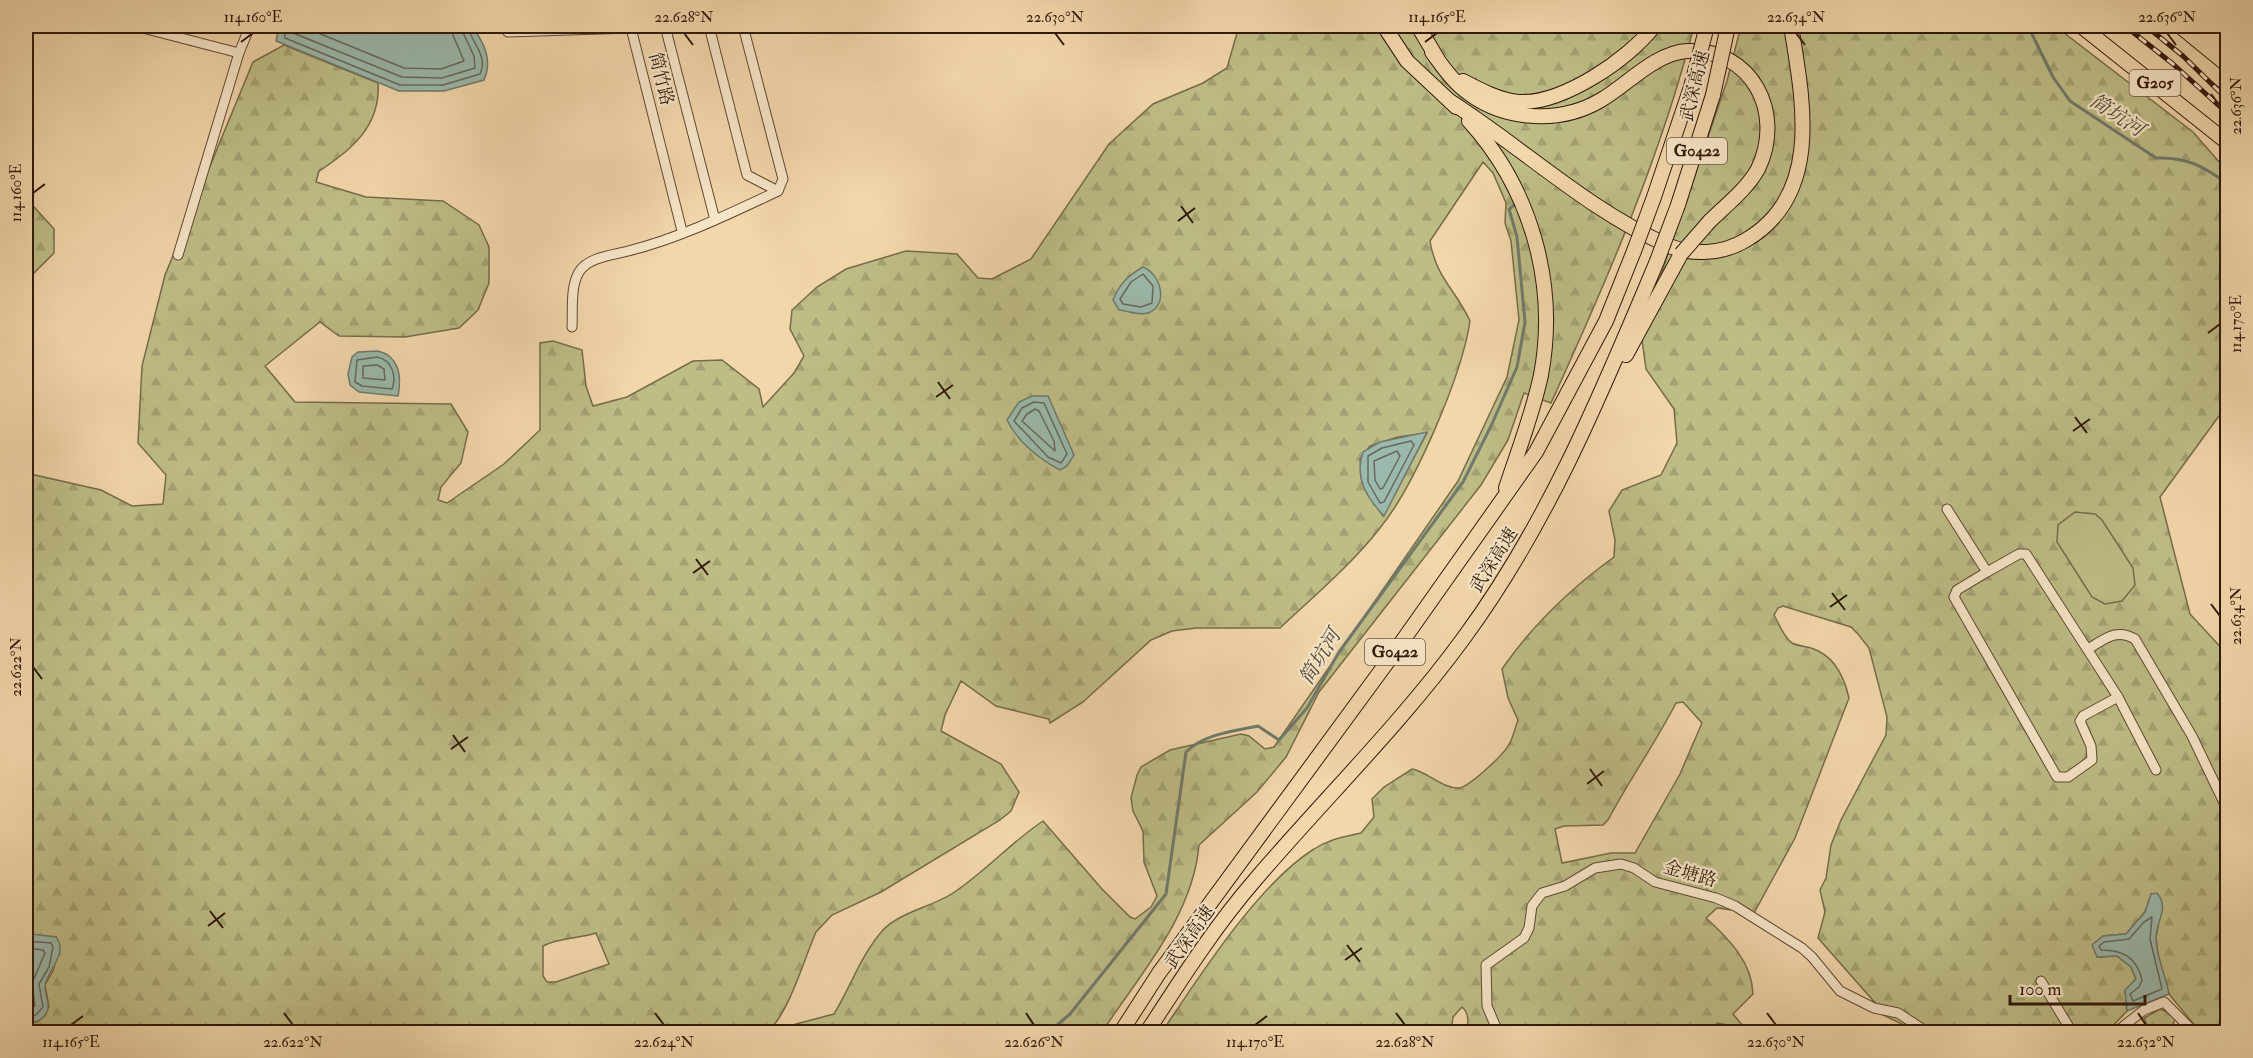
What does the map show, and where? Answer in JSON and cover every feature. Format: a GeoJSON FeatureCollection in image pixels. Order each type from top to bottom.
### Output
{"type":"FeatureCollection","features":[{"type":"Feature","properties":{"kind":"highway"},"geometry":{"type":"LineString","coordinates":[[1384,26],[1407,61],[1451,102],[1492,146],[1516,187],[1534,233],[1544,278],[1547,329],[1540,375],[1502,501]]}},
{"type":"Feature","properties":{"kind":"highway"},"geometry":{"type":"LineString","coordinates":[[1418,26],[1432,52],[1459,86],[1473,97],[1491,106],[1538,118],[1580,110],[1600,101],[1667,57],[1685,51],[1706,52],[1740,67],[1757,85],[1764,103],[1767,124],[1766,150],[1757,171],[1681,254],[1624,359],[1600,395]]}},
{"type":"Feature","properties":{"kind":"highway"},"geometry":{"type":"LineString","coordinates":[[1432,52],[1463,81],[1494,97],[1520,102],[1550,98],[1579,85],[1617,60],[1654,26]]}},
{"type":"Feature","properties":{"kind":"highway","name":"武深高速"},"geometry":{"type":"LineString","coordinates":[[1121,1032],[1158,973],[1394,653],[1536,452],[1600,331],[1634,251],[1691,87],[1707,26]]}},
{"type":"Feature","properties":{"kind":"highway","name":"武深高速"},"geometry":{"type":"LineString","coordinates":[[1147,1032],[1254,881],[1397,724],[1489,603],[1552,497],[1600,395],[1657,261],[1678,205],[1713,95],[1728,26]]}},
{"type":"Feature","properties":{"kind":"highway"},"geometry":{"type":"LineString","coordinates":[[1451,102],[1532,162],[1623,221],[1668,246],[1691,252],[1724,250],[1738,245],[1767,226],[1788,197],[1800,165],[1804,138],[1803,113],[1791,26]]}},
{"type":"Feature","properties":{"kind":"highway","name":"G205"},"geometry":{"type":"LineString","coordinates":[[2081,26],[2228,143]]}},
{"type":"Feature","properties":{"kind":"highway","name":"G205"},"geometry":{"type":"LineString","coordinates":[[2156,26],[2228,85]]}},
{"type":"Feature","properties":{"kind":"street"},"geometry":{"type":"LineString","coordinates":[[135,26],[239,53]]}},
{"type":"Feature","properties":{"kind":"street"},"geometry":{"type":"LineString","coordinates":[[178,255],[239,53],[250,26]]}},
{"type":"Feature","properties":{"kind":"street","name":"简竹路"},"geometry":{"type":"LineString","coordinates":[[502,26],[508,32],[631,28],[682,231]]}},
{"type":"Feature","properties":{"kind":"street"},"geometry":{"type":"LineString","coordinates":[[665,26],[715,220]]}},
{"type":"Feature","properties":{"kind":"street"},"geometry":{"type":"LineString","coordinates":[[709,26],[747,174],[778,191]]}},
{"type":"Feature","properties":{"kind":"street"},"geometry":{"type":"LineString","coordinates":[[572,327],[574,286],[579,271],[596,259],[670,240],[682,231],[715,220],[778,191],[783,179],[743,26]]}},
{"type":"Feature","properties":{"kind":"street"},"geometry":{"type":"LineString","coordinates":[[1947,509],[1987,572]]}},
{"type":"Feature","properties":{"kind":"street"},"geometry":{"type":"LineString","coordinates":[[2118,697],[2083,716],[2080,722],[2091,746],[2092,760],[2068,777],[2057,777],[1954,597],[1957,591],[2019,554],[2026,554],[2118,697],[2156,770]]}},
{"type":"Feature","properties":{"kind":"street"},"geometry":{"type":"LineString","coordinates":[[2088,649],[2115,633],[2124,633],[2135,639],[2192,736],[2228,811]]}},
{"type":"Feature","properties":{"kind":"street","name":"金塘路"},"geometry":{"type":"LineString","coordinates":[[1498,1032],[1487,1006],[1486,965],[1524,938],[1529,928],[1532,906],[1538,897],[1547,891],[1571,883],[1595,868],[1616,864],[1634,868],[1655,882],[1716,898],[1735,906],[1802,948],[1840,991],[1874,1008],[1898,1013],[1927,1032]]}},
{"type":"Feature","properties":{"kind":"street"},"geometry":{"type":"LineString","coordinates":[[2041,981],[2072,1032]]}},
{"type":"Feature","properties":{"kind":"street"},"geometry":{"type":"LineString","coordinates":[[2116,1032],[2137,1014],[2169,1000],[2194,1032]]}},
{"type":"Feature","properties":{"kind":"green space"},"geometry":{"type":"Polygon","coordinates":[[[1239,26],[1694,26],[1666,122],[1649,170],[1612,264],[1551,403],[1524,393],[1508,440],[1481,485],[1319,692],[1286,757],[1257,792],[1199,845],[1195,871],[1176,920],[1148,966],[1102,1032],[783,1032],[796,1024],[834,1014],[862,960],[883,930],[907,914],[953,893],[1043,821],[1102,889],[1130,917],[1135,919],[1151,907],[1157,896],[1144,862],[1143,831],[1133,811],[1131,798],[1141,767],[1170,750],[1241,734],[1249,736],[1265,749],[1274,747],[1458,481],[1507,377],[1519,320],[1511,241],[1505,223],[1506,203],[1493,173],[1483,162],[1430,241],[1437,265],[1470,321],[1465,344],[1447,399],[1422,458],[1394,509],[1370,541],[1280,628],[1196,628],[1172,631],[1151,640],[1083,702],[1050,723],[1049,719],[996,706],[961,681],[945,715],[941,731],[1001,764],[1019,792],[1011,811],[1000,820],[881,892],[832,915],[816,932],[789,999],[776,1023],[768,1032],[26,1032],[26,1023],[38,1022],[49,1007],[45,985],[54,969],[56,937],[26,935],[26,473],[101,490],[132,506],[163,504],[166,475],[138,443],[142,366],[165,275],[253,62],[284,45],[378,83],[375,112],[369,124],[353,145],[319,171],[316,182],[366,197],[443,201],[479,225],[489,247],[489,283],[478,310],[459,328],[405,337],[339,336],[320,322],[265,366],[295,402],[451,404],[468,432],[461,463],[441,487],[438,500],[447,503],[504,464],[540,430],[540,343],[553,341],[582,350],[586,386],[593,406],[627,397],[693,361],[722,360],[759,389],[763,407],[794,373],[804,356],[790,329],[792,310],[817,287],[846,269],[906,251],[957,254],[978,278],[992,279],[1031,259],[1109,144],[1153,104],[1203,83],[1227,68],[1239,26]],[[1427,433],[1398,437],[1370,446],[1360,459],[1362,483],[1383,516],[1427,433]],[[596,933],[543,946],[543,976],[547,982],[556,982],[609,964],[596,933]]]}},
{"type":"Feature","properties":{"kind":"green space"},"geometry":{"type":"Polygon","coordinates":[[[1741,26],[2055,26],[2193,132],[2227,171],[2227,405],[2160,497],[2190,614],[2227,654],[2227,1032],[2200,1032],[2169,994],[2158,956],[2156,937],[2158,927],[2151,895],[2145,912],[2126,934],[2103,936],[2097,957],[2117,956],[2131,967],[2136,979],[2125,991],[2127,1011],[2107,1032],[1918,1032],[1875,1011],[1877,1005],[1818,938],[1825,912],[1820,890],[1826,878],[1831,845],[1841,820],[1886,735],[1887,717],[1869,648],[1858,634],[1851,627],[1783,606],[1778,608],[1774,615],[1789,641],[1819,651],[1832,661],[1841,674],[1849,698],[1795,838],[1754,913],[1717,908],[1706,918],[1738,952],[1752,982],[1753,994],[1733,1014],[1748,1032],[1739,1032],[1738,1028],[1718,1023],[1702,1032],[1467,1032],[1467,1016],[1462,1007],[1453,1017],[1451,1032],[1162,1032],[1193,985],[1251,908],[1293,865],[1314,849],[1325,843],[1361,833],[1374,817],[1372,799],[1384,787],[1412,769],[1447,786],[1459,788],[1485,770],[1510,743],[1518,720],[1508,698],[1502,669],[1526,637],[1553,608],[1614,557],[1615,540],[1609,511],[1622,490],[1661,475],[1677,443],[1674,409],[1646,369],[1641,333],[1727,81],[1741,26]],[[1683,702],[1676,703],[1608,820],[1603,825],[1564,826],[1555,829],[1562,863],[1611,853],[1635,853],[1680,774],[1702,723],[1683,702]]]}},
{"type":"Feature","properties":{"kind":"green space"},"geometry":{"type":"Polygon","coordinates":[[[26,198],[54,229],[54,253],[26,281],[26,198]]]}},
{"type":"Feature","properties":{"kind":"green space"},"geometry":{"type":"Polygon","coordinates":[[[2075,512],[2095,514],[2102,520],[2133,568],[2135,585],[2122,601],[2105,604],[2092,597],[2057,542],[2058,525],[2075,512]]]}},
{"type":"Feature","properties":{"kind":"green space"},"geometry":{"type":"Polygon","coordinates":[[[2160,1009],[2170,1013],[2175,1019],[2172,1027],[2177,1032],[2150,1032],[2144,1018],[2160,1009]]]}},
{"type":"Feature","properties":{"kind":"water"},"geometry":{"type":"Polygon","coordinates":[[[279,26],[472,26],[486,52],[487,73],[484,80],[444,91],[399,91],[276,41],[279,26]]]}},
{"type":"Feature","properties":{"kind":"water"},"geometry":{"type":"Polygon","coordinates":[[[1143,267],[1149,270],[1158,282],[1161,297],[1159,303],[1155,309],[1145,314],[1119,310],[1113,300],[1118,289],[1143,267]]]}},
{"type":"Feature","properties":{"kind":"water"},"geometry":{"type":"Polygon","coordinates":[[[378,351],[391,357],[395,362],[400,381],[398,396],[359,392],[350,385],[348,374],[352,357],[358,352],[378,351]]]}},
{"type":"Feature","properties":{"kind":"water"},"geometry":{"type":"Polygon","coordinates":[[[1032,396],[1048,396],[1074,455],[1067,466],[1060,470],[1029,449],[1007,420],[1019,402],[1032,396]]]}},
{"type":"Feature","properties":{"kind":"water"},"geometry":{"type":"Polygon","coordinates":[[[1427,432],[1384,516],[1372,502],[1361,479],[1363,452],[1380,442],[1427,432]]]}},
{"type":"Feature","properties":{"kind":"water"},"geometry":{"type":"Polygon","coordinates":[[[2157,893],[2161,899],[2162,909],[2156,945],[2169,994],[2127,1011],[2125,990],[2136,979],[2131,967],[2117,956],[2097,957],[2092,945],[2103,936],[2126,934],[2145,912],[2151,894],[2157,893]]]}},
{"type":"Feature","properties":{"kind":"water"},"geometry":{"type":"Polygon","coordinates":[[[26,935],[56,937],[60,950],[45,986],[48,1010],[40,1020],[26,1023],[26,935]]]}},
{"type":"Feature","properties":{"kind":"waterway","name":"简坑河"},"geometry":{"type":"LineString","coordinates":[[2028,26],[2053,77],[2070,101],[2156,158],[2186,161],[2211,172],[2228,184]]}},
{"type":"Feature","properties":{"kind":"waterway","name":"简坑河"},"geometry":{"type":"LineString","coordinates":[[1049,1032],[1070,1014],[1166,894],[1186,752],[1210,737],[1258,726],[1279,740],[1307,708],[1339,652],[1463,482],[1517,367],[1525,322],[1517,237],[1509,209],[1516,204]]}},
{"type":"Feature","properties":{"kind":"railway"},"geometry":{"type":"LineString","coordinates":[[2125,26],[2173,64],[2228,114]]}},
{"type":"Feature","properties":{"kind":"railway"},"geometry":{"type":"LineString","coordinates":[[2146,26],[2183,56],[2228,100]]}}]}
